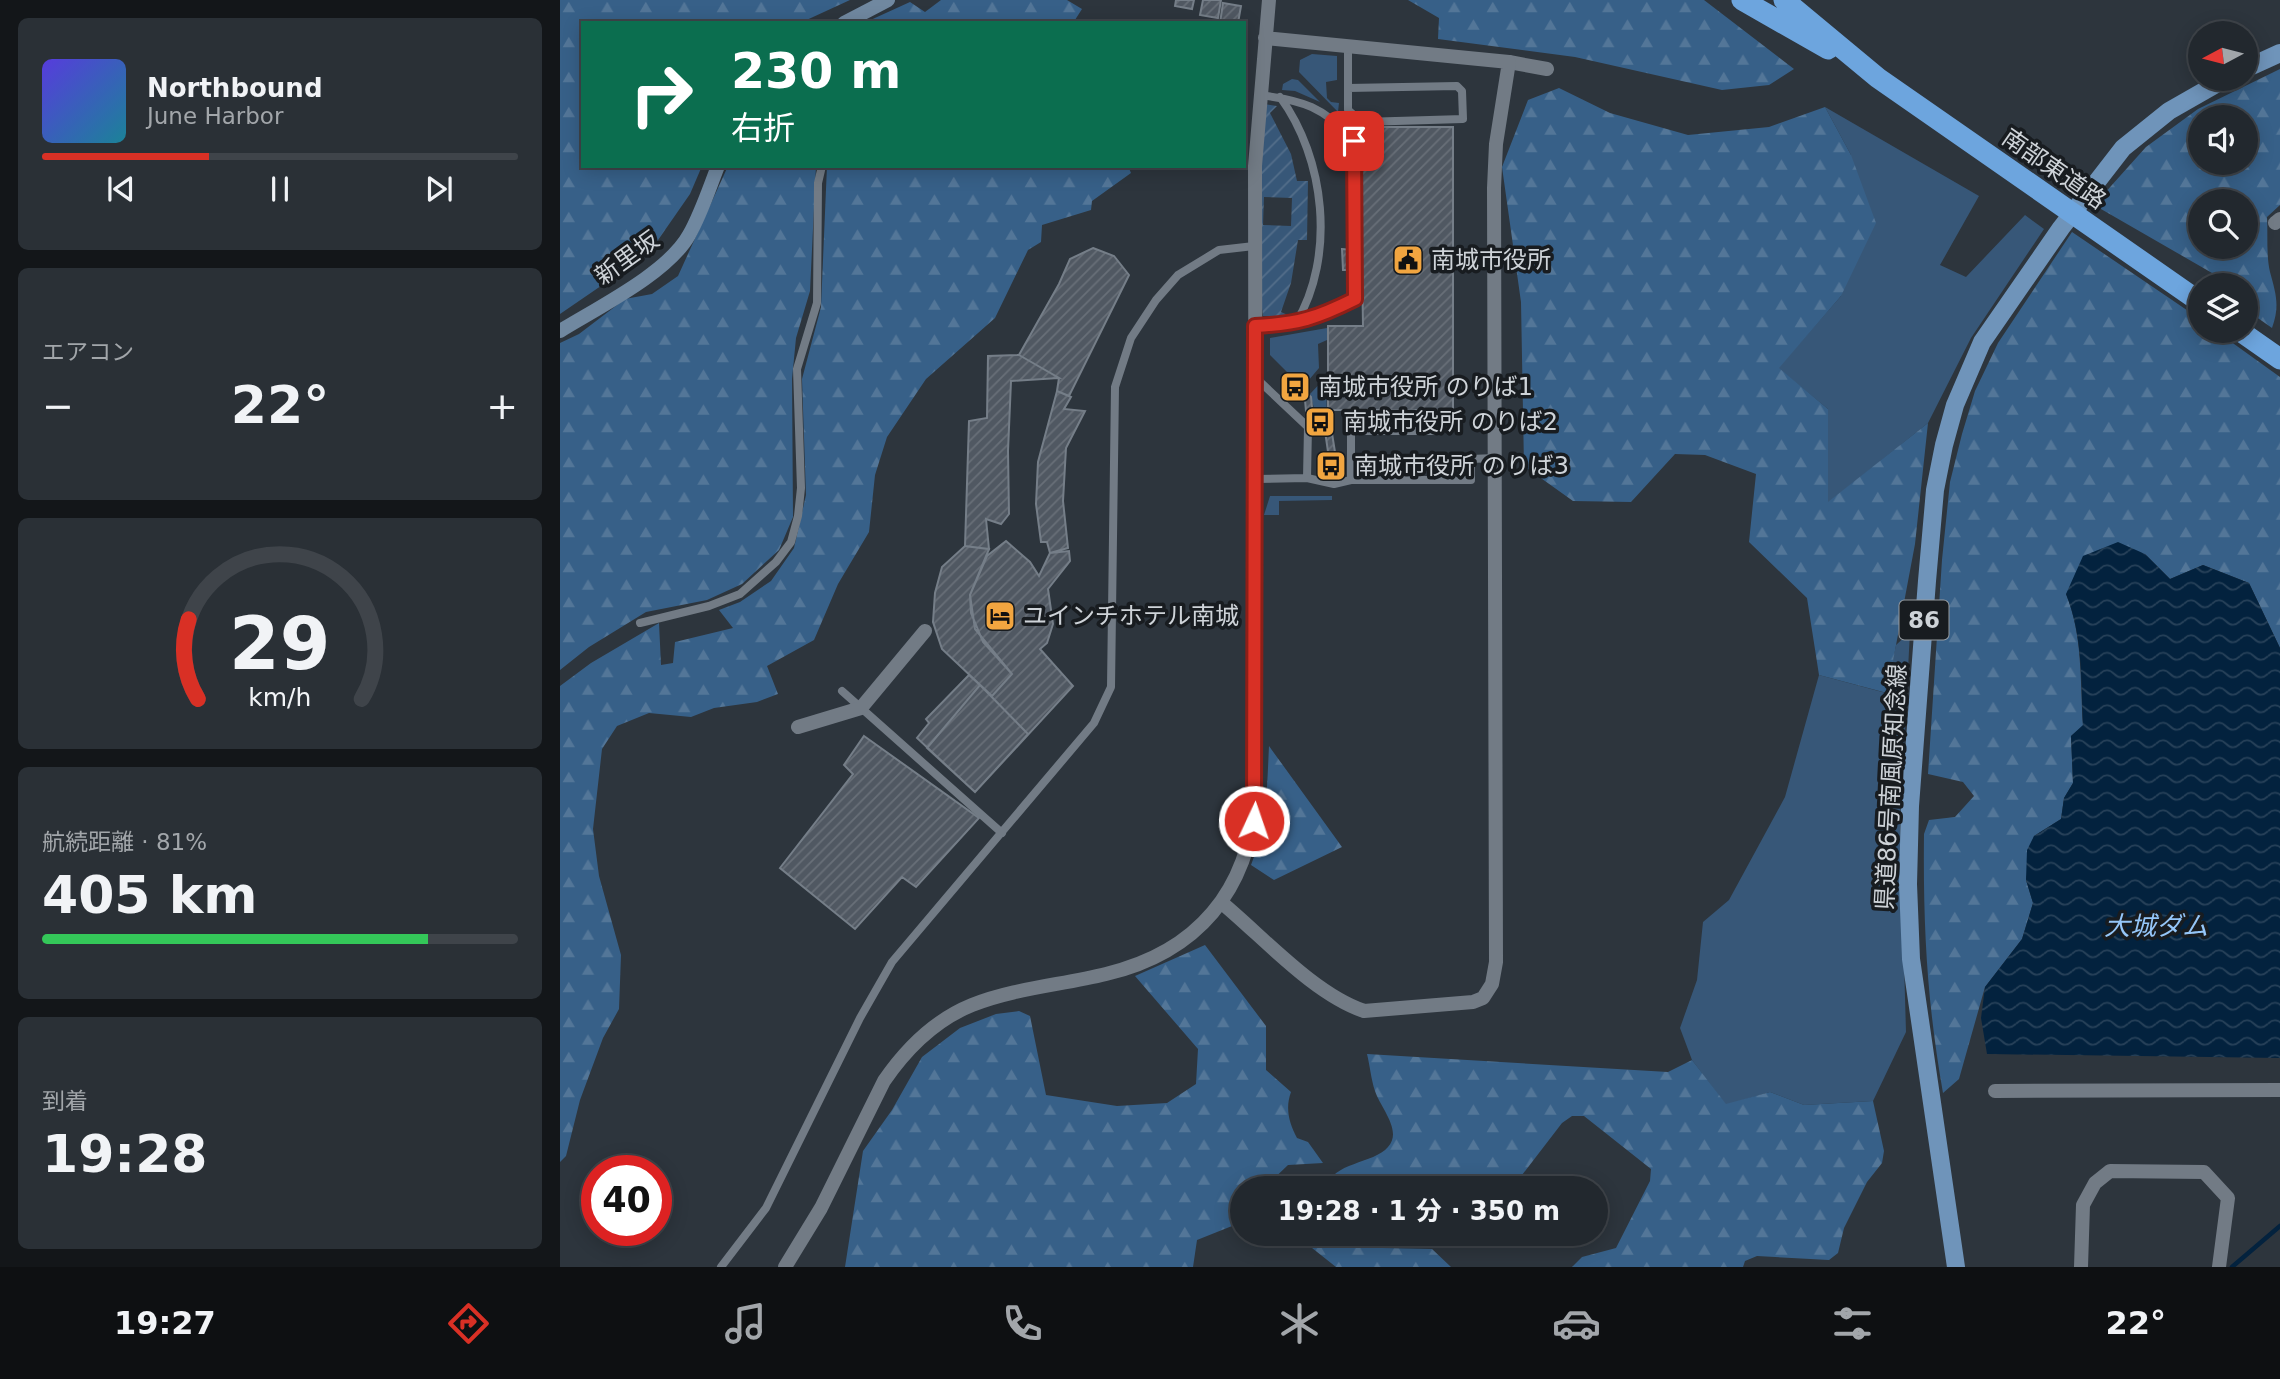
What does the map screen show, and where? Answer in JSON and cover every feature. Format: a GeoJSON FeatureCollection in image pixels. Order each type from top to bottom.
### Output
{"type":"FeatureCollection","features":[{"type":"Feature","properties":{"kind":"highway"},"geometry":{"type":"LineString","coordinates":[[1742,0],[1878,78]]}},
{"type":"Feature","properties":{"kind":"highway"},"geometry":{"type":"LineString","coordinates":[[1784,0],[1878,78]]}},
{"type":"Feature","properties":{"kind":"highway","name":"南部東道路"},"geometry":{"type":"LineString","coordinates":[[1878,78],[2188,294]]}},
{"type":"Feature","properties":{"kind":"highway"},"geometry":{"type":"LineString","coordinates":[[2257,343],[2273,354]]}},
{"type":"Feature","properties":{"kind":"main road"},"geometry":{"type":"LineString","coordinates":[[848,21],[888,0]]}},
{"type":"Feature","properties":{"kind":"main road"},"geometry":{"type":"LineString","coordinates":[[2258,63],[2280,52]]}},
{"type":"Feature","properties":{"kind":"main road","name":"県道86号南風原知念線"},"geometry":{"type":"LineString","coordinates":[[1956,1267],[1911,959],[1908,884],[1910,806],[1927,580],[1935,490],[1944,445],[1955,405],[1982,342],[2061,228],[2123,148],[2169,111],[2204,91]]}},
{"type":"Feature","properties":{"kind":"main road","name":"新里坂"},"geometry":{"type":"LineString","coordinates":[[560,331],[648,275],[679,249],[688,236],[718,168]]}},
{"type":"Feature","properties":{"kind":"street"},"geometry":{"type":"LineString","coordinates":[[785,1267],[821,1208],[884,1081],[897,1063],[931,1029],[970,1006],[992,998],[1109,974],[1144,962],[1184,940],[1222,903],[1236,880],[1250,846],[1256,798],[1254,246],[1259,95],[1269,0]]}},
{"type":"Feature","properties":{"kind":"street"},"geometry":{"type":"LineString","coordinates":[[1265,38],[1509,62],[1547,69]]}},
{"type":"Feature","properties":{"kind":"street"},"geometry":{"type":"LineString","coordinates":[[1222,903],[1349,1006],[1364,1011],[1455,1004],[1483,998],[1492,984],[1496,962],[1493,188],[1496,145],[1509,62]]}},
{"type":"Feature","properties":{"kind":"street"},"geometry":{"type":"LineString","coordinates":[[798,727],[861,708],[925,631]]}},
{"type":"Feature","properties":{"kind":"street"},"geometry":{"type":"LineString","coordinates":[[1995,1091],[2280,1090]]}},
{"type":"Feature","properties":{"kind":"street"},"geometry":{"type":"LineString","coordinates":[[2081,1267],[2083,1205],[2095,1183],[2110,1171],[2204,1172],[2228,1198],[2219,1267]]}},
{"type":"Feature","properties":{"kind":"lane"},"geometry":{"type":"LineString","coordinates":[[1348,45],[1348,88],[1348,110],[1362,122],[1463,119],[1462,91],[1457,86],[1348,88]]}},
{"type":"Feature","properties":{"kind":"lane"},"geometry":{"type":"LineString","coordinates":[[1255,326],[1296,323],[1316,318],[1355,299],[1354,141],[1325,112],[1280,97],[1259,95]]}},
{"type":"Feature","properties":{"kind":"lane"},"geometry":{"type":"LineString","coordinates":[[1280,97],[1296,118],[1318,188],[1319,249],[1314,275],[1296,323]]}},
{"type":"Feature","properties":{"kind":"lane"},"geometry":{"type":"LineString","coordinates":[[640,623],[709,606],[740,593],[776,562],[791,542],[798,516],[801,488],[797,369],[817,303],[818,183],[822,168]]}},
{"type":"Feature","properties":{"kind":"lane"},"geometry":{"type":"LineString","coordinates":[[721,1267],[766,1208],[860,1018],[892,962],[1094,723],[1111,687],[1115,387],[1131,338],[1156,300],[1178,275],[1219,250],[1254,246]]}},
{"type":"Feature","properties":{"kind":"lane"},"geometry":{"type":"LineString","coordinates":[[1254,377],[1308,427],[1307,478]]}},
{"type":"Feature","properties":{"kind":"lane"},"geometry":{"type":"LineString","coordinates":[[1350,480],[1351,431],[1440,431]]}},
{"type":"Feature","properties":{"kind":"lane"},"geometry":{"type":"LineString","coordinates":[[1255,479],[1307,478],[1334,484],[1350,480],[1471,481],[1471,459],[1495,458]]}},
{"type":"Feature","properties":{"kind":"lane"},"geometry":{"type":"LineString","coordinates":[[842,691],[1002,833]]}},
{"type":"Feature","properties":{"kind":"shaded area"},"geometry":{"type":"Polygon","coordinates":[[[1312,54],[1337,56],[1337,80],[1326,82],[1327,98],[1331,102],[1339,103],[1338,112],[1299,72],[1300,60],[1312,54]]]}},
{"type":"Feature","properties":{"kind":"shaded area"},"geometry":{"type":"Polygon","coordinates":[[[1292,79],[1298,80],[1320,102],[1295,91],[1282,90],[1283,84],[1292,79]]]}},
{"type":"Feature","properties":{"kind":"shaded area"},"geometry":{"type":"Polygon","coordinates":[[[1264,104],[1277,106],[1270,113],[1291,154],[1297,181],[1308,181],[1307,240],[1298,240],[1291,283],[1281,312],[1290,316],[1263,316],[1260,158],[1264,104]],[[1264,197],[1263,225],[1291,226],[1292,198],[1264,197]]]}},
{"type":"Feature","properties":{"kind":"shaded area"},"geometry":{"type":"Polygon","coordinates":[[[1825,107],[1979,196],[1940,265],[1966,277],[2025,215],[2044,229],[1971,338],[1928,423],[1828,503],[1828,409],[1778,368],[1841,296],[1851,155],[1825,107]]]}},
{"type":"Feature","properties":{"kind":"shaded area"},"geometry":{"type":"Polygon","coordinates":[[[1327,328],[1327,340],[1318,344],[1319,368],[1308,381],[1296,381],[1270,355],[1270,338],[1327,328]]]}},
{"type":"Feature","properties":{"kind":"shaded area"},"geometry":{"type":"Polygon","coordinates":[[[1326,377],[1327,423],[1314,408],[1310,394],[1326,377]]]}},
{"type":"Feature","properties":{"kind":"shaded area"},"geometry":{"type":"Polygon","coordinates":[[[1270,496],[1332,496],[1332,500],[1279,501],[1279,515],[1264,515],[1270,496]]]}},
{"type":"Feature","properties":{"kind":"shaded area"},"geometry":{"type":"Polygon","coordinates":[[[1910,632],[1900,820],[1906,1032],[1873,1101],[1804,1105],[1770,1092],[1726,1105],[1692,1060],[1680,1028],[1697,980],[1703,922],[1729,900],[1785,797],[1819,675],[1886,693],[1896,645],[1910,632]]]}},
{"type":"Feature","properties":{"kind":"green space"},"geometry":{"type":"Polygon","coordinates":[[[560,0],[850,0],[804,21],[581,21],[581,168],[701,168],[690,194],[649,253],[560,314],[560,0]]]}},
{"type":"Feature","properties":{"kind":"green space"},"geometry":{"type":"Polygon","coordinates":[[[941,0],[1067,0],[1082,9],[1074,21],[868,21],[910,2],[925,12],[941,0]]]}},
{"type":"Feature","properties":{"kind":"green space"},"geometry":{"type":"Polygon","coordinates":[[[1408,0],[1704,0],[1794,69],[1769,85],[1722,90],[1575,57],[1438,39],[1439,18],[1408,0]]]}},
{"type":"Feature","properties":{"kind":"green space"},"geometry":{"type":"Polygon","coordinates":[[[2280,69],[2280,205],[2267,217],[2268,259],[2276,300],[2272,328],[2258,318],[2258,273],[2212,273],[2094,205],[2146,147],[2188,116],[2188,175],[2258,175],[2258,105],[2206,105],[2235,91],[2258,91],[2258,80],[2280,69]]]}},
{"type":"Feature","properties":{"kind":"green space"},"geometry":{"type":"Polygon","coordinates":[[[1559,88],[1610,113],[1688,135],[1769,127],[1825,107],[1851,155],[1876,223],[1841,296],[1779,368],[1828,409],[1828,502],[1928,423],[1915,544],[1887,693],[1819,675],[1807,598],[1749,542],[1756,474],[1705,455],[1675,454],[1631,502],[1573,501],[1524,466],[1521,302],[1502,167],[1528,100],[1559,88]]]}},
{"type":"Feature","properties":{"kind":"green space"},"geometry":{"type":"Polygon","coordinates":[[[727,168],[816,168],[810,291],[796,338],[792,379],[793,517],[779,550],[742,584],[707,600],[646,612],[589,647],[560,670],[560,343],[579,334],[625,299],[652,294],[678,276],[727,168]]]}},
{"type":"Feature","properties":{"kind":"green space"},"geometry":{"type":"Polygon","coordinates":[[[827,168],[1129,168],[1131,173],[1092,201],[1091,210],[1042,225],[1041,242],[1028,250],[995,318],[926,379],[887,437],[875,475],[869,532],[838,584],[814,640],[767,666],[778,694],[757,702],[714,708],[691,717],[649,713],[617,726],[602,749],[593,829],[599,876],[621,955],[619,1009],[603,1038],[580,1100],[566,1156],[560,1162],[560,686],[591,663],[659,623],[661,665],[673,663],[675,642],[733,628],[719,610],[740,602],[771,581],[794,548],[806,495],[802,379],[821,307],[827,168]]]}},
{"type":"Feature","properties":{"kind":"green space"},"geometry":{"type":"Polygon","coordinates":[[[2072,232],[2188,311],[2188,343],[2233,343],[2280,377],[2280,648],[2249,583],[2203,565],[2170,579],[2145,554],[2066,594],[2078,642],[2083,726],[2071,736],[2073,783],[2064,798],[2061,819],[2034,836],[2026,880],[2033,903],[2022,939],[1985,987],[1959,1079],[1943,1093],[1927,964],[1924,834],[1929,820],[1955,817],[1974,796],[1963,782],[1928,774],[1942,560],[1950,482],[1962,434],[1975,391],[1998,343],[2072,232]]]}},
{"type":"Feature","properties":{"kind":"green space"},"geometry":{"type":"Polygon","coordinates":[[[1269,746],[1342,847],[1274,880],[1251,865],[1263,821],[1269,746]]]}},
{"type":"Feature","properties":{"kind":"green space"},"geometry":{"type":"Polygon","coordinates":[[[1205,945],[1266,1026],[1266,1070],[1291,1092],[1288,1110],[1294,1132],[1297,1138],[1308,1142],[1323,1163],[1288,1165],[1277,1176],[1230,1176],[1230,1227],[1197,1240],[1193,1267],[845,1267],[863,1151],[892,1110],[922,1057],[960,1028],[996,1014],[1019,1011],[1030,1016],[1046,1095],[1117,1106],[1167,1103],[1196,1084],[1198,1049],[1135,976],[1205,945]]]}},
{"type":"Feature","properties":{"kind":"green space"},"geometry":{"type":"Polygon","coordinates":[[[1367,1054],[1668,1072],[1692,1060],[1726,1104],[1770,1092],[1804,1105],[1873,1101],[1884,1151],[1882,1163],[1867,1182],[1844,1228],[1838,1253],[1829,1260],[1757,1256],[1745,1261],[1743,1267],[1572,1267],[1582,1257],[1616,1248],[1650,1181],[1651,1169],[1584,1116],[1572,1116],[1562,1123],[1521,1176],[1333,1176],[1344,1168],[1382,1153],[1392,1141],[1392,1126],[1375,1091],[1367,1054]]]}},
{"type":"Feature","properties":{"kind":"green space"},"geometry":{"type":"Polygon","coordinates":[[[1310,1246],[1432,1249],[1451,1267],[1336,1267],[1310,1246]]]}},
{"type":"Feature","properties":{"kind":"water","name":"大城ダム"},"geometry":{"type":"Polygon","coordinates":[[[2118,542],[2145,554],[2170,579],[2203,565],[2249,583],[2280,648],[2280,1058],[1987,1054],[1981,1018],[1985,987],[2022,939],[2033,903],[2026,880],[2027,850],[2034,836],[2061,819],[2064,798],[2073,783],[2071,736],[2083,725],[2076,626],[2066,594],[2083,556],[2118,542]]]}},
{"type":"Feature","properties":{"kind":"building"},"geometry":{"type":"Polygon","coordinates":[[[1176,0],[1194,0],[1192,9],[1175,6],[1176,0]]]}},
{"type":"Feature","properties":{"kind":"building"},"geometry":{"type":"Polygon","coordinates":[[[1203,0],[1221,0],[1218,18],[1200,15],[1203,0]]]}},
{"type":"Feature","properties":{"kind":"building"},"geometry":{"type":"Polygon","coordinates":[[[1223,3],[1241,6],[1238,21],[1220,21],[1223,3]]]}},
{"type":"Feature","properties":{"kind":"building","name":"南城市役所"},"geometry":{"type":"Polygon","coordinates":[[[1360,127],[1453,127],[1453,410],[1328,410],[1328,326],[1363,326],[1360,127]]]}},
{"type":"Feature","properties":{"kind":"building"},"geometry":{"type":"Polygon","coordinates":[[[1093,248],[1114,256],[1129,275],[1069,396],[1057,391],[1059,378],[1019,355],[1070,259],[1093,248]]]}},
{"type":"Feature","properties":{"kind":"building"},"geometry":{"type":"Polygon","coordinates":[[[1342,249],[1362,251],[1362,270],[1343,270],[1342,249]]]}},
{"type":"Feature","properties":{"kind":"building"},"geometry":{"type":"Polygon","coordinates":[[[1019,355],[1059,378],[1011,381],[1009,514],[1001,524],[986,519],[989,549],[965,546],[969,421],[987,418],[988,356],[1019,355]]]}},
{"type":"Feature","properties":{"kind":"building"},"geometry":{"type":"Polygon","coordinates":[[[1299,385],[1311,397],[1312,407],[1331,427],[1338,471],[1331,472],[1325,431],[1306,411],[1305,400],[1294,389],[1299,385]]]}},
{"type":"Feature","properties":{"kind":"building"},"geometry":{"type":"Polygon","coordinates":[[[1057,391],[1071,397],[1064,409],[1085,411],[1066,448],[1063,501],[1068,548],[1050,553],[1047,542],[1041,542],[1036,504],[1038,462],[1057,391]]]}},
{"type":"Feature","properties":{"kind":"building"},"geometry":{"type":"Polygon","coordinates":[[[1006,541],[1030,562],[1039,576],[1050,553],[1069,551],[1070,561],[1048,589],[1053,624],[1047,643],[1040,649],[1073,686],[975,792],[917,738],[929,723],[926,719],[969,675],[992,696],[1012,674],[983,642],[971,613],[970,595],[987,556],[1006,541]]]}},
{"type":"Feature","properties":{"kind":"building"},"geometry":{"type":"Polygon","coordinates":[[[965,546],[989,549],[970,595],[975,629],[1012,674],[992,696],[942,649],[933,622],[935,593],[942,567],[965,546]]]}},
{"type":"Feature","properties":{"kind":"building"},"geometry":{"type":"Polygon","coordinates":[[[980,685],[1028,734],[975,792],[927,748],[980,685]]]}},
{"type":"Feature","properties":{"kind":"building"},"geometry":{"type":"Polygon","coordinates":[[[864,736],[979,818],[916,887],[902,877],[855,929],[780,868],[853,774],[844,765],[864,736]]]}},
{"type":"Feature","properties":{"kind":"waterway"},"geometry":{"type":"LineString","coordinates":[[2232,1267],[2280,1226]]}},
{"type":"Feature","properties":{"kind":"place","name":"南城市役所"},"geometry":{"type":"Point","coordinates":[1408,260]}},
{"type":"Feature","properties":{"kind":"place","name":"南城市役所 のりば1"},"geometry":{"type":"Point","coordinates":[1295,387]}},
{"type":"Feature","properties":{"kind":"place","name":"南城市役所 のりば2"},"geometry":{"type":"Point","coordinates":[1320,422]}},
{"type":"Feature","properties":{"kind":"place","name":"南城市役所 のりば3"},"geometry":{"type":"Point","coordinates":[1331,466]}},
{"type":"Feature","properties":{"kind":"place","name":"ユインチホテル南城"},"geometry":{"type":"Point","coordinates":[1000,616]}},
{"type":"Feature","properties":{"kind":"route"},"geometry":{"type":"LineString","coordinates":[[1254,821],[1255,326],[1288,324],[1316,318],[1355,299],[1354,141]]}}]}
